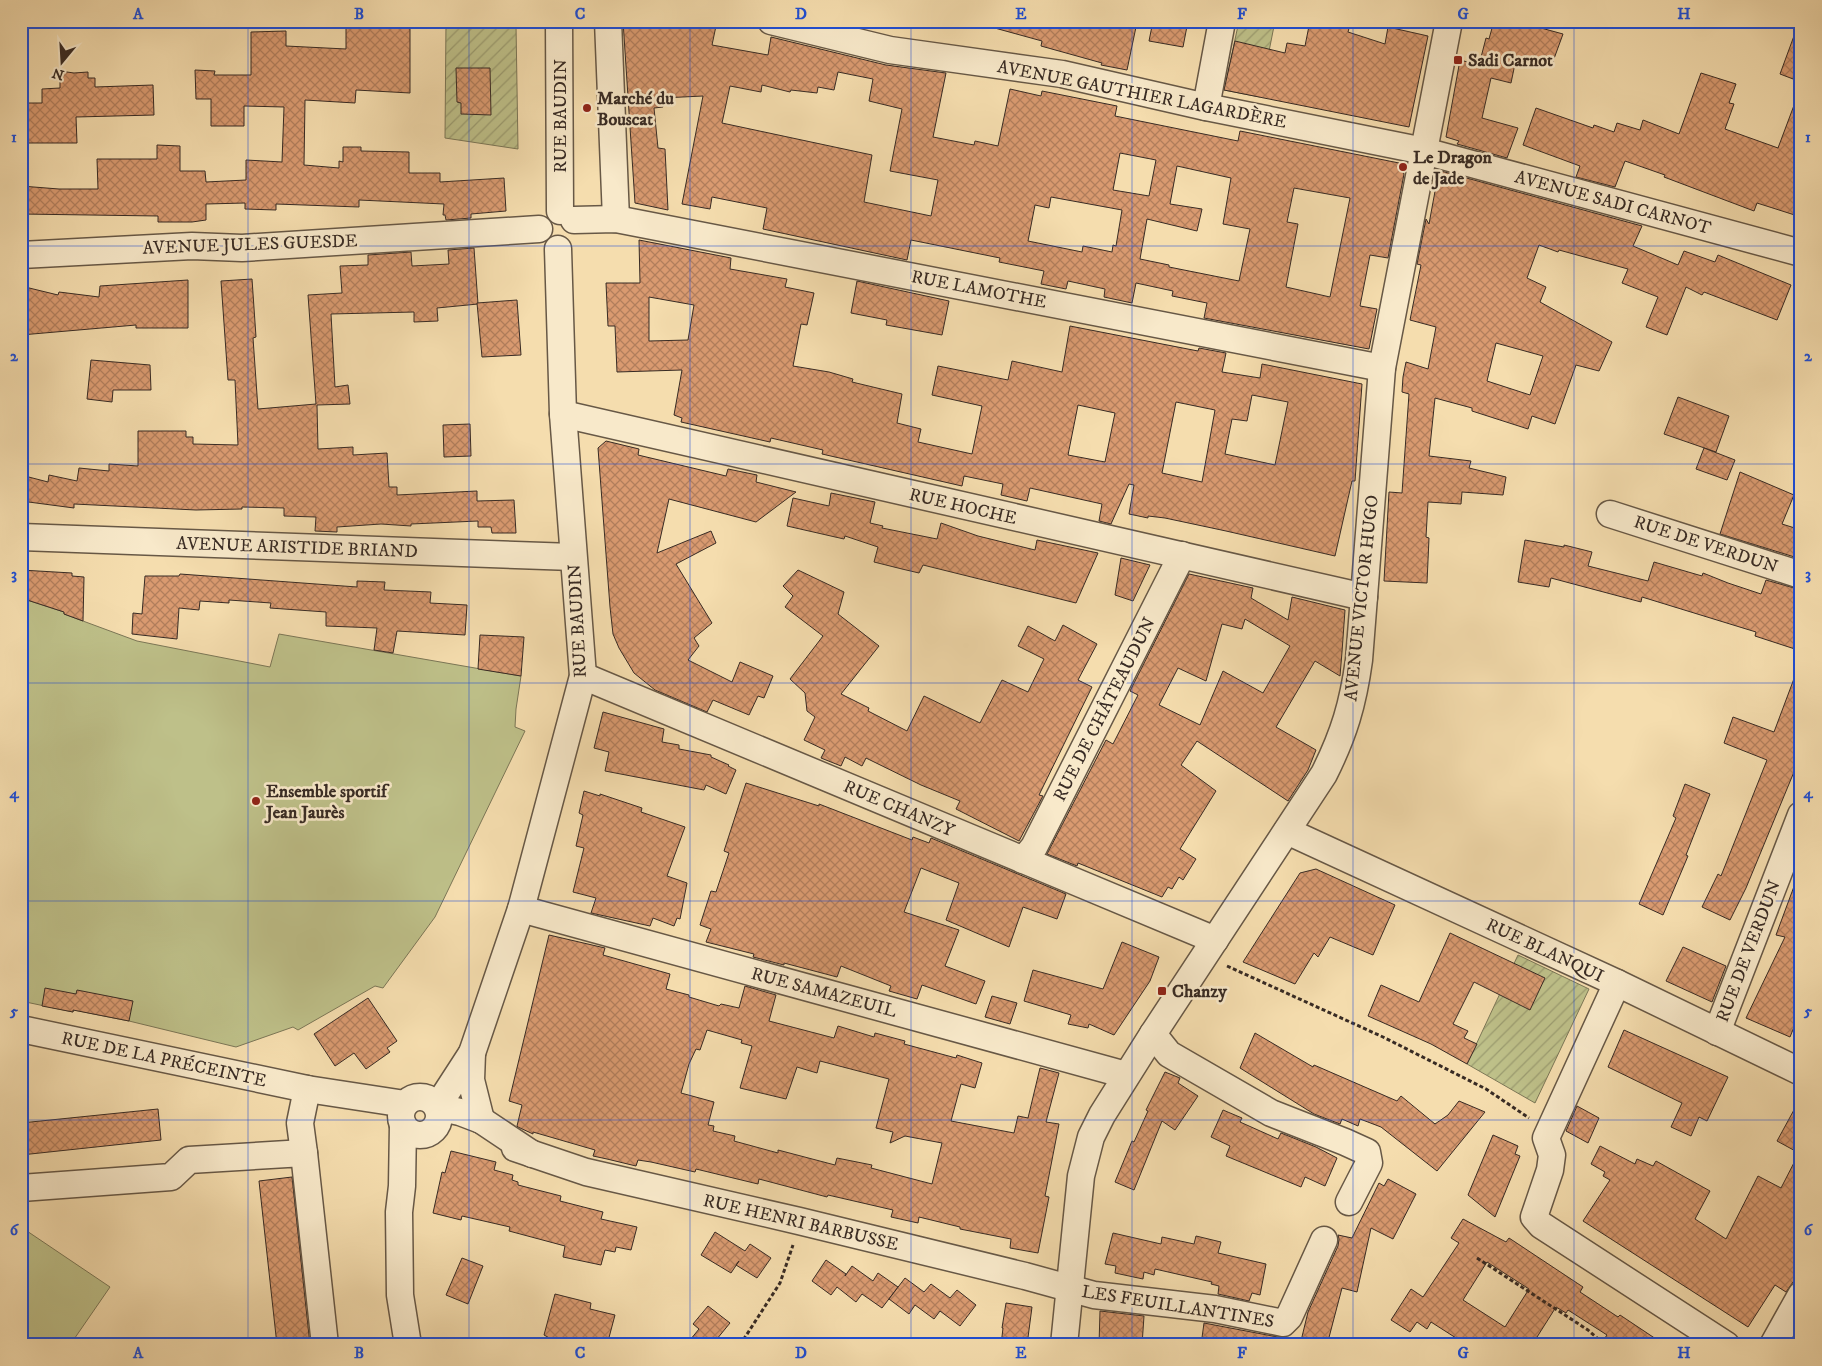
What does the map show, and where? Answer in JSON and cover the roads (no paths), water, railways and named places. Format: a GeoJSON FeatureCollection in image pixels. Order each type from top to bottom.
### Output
{"type":"FeatureCollection","features":[{"type":"Feature","properties":{"kind":"street","name":"RUE BAUDIN"},"geometry":{"type":"LineString","coordinates":[[559,21],[567,216]]}},
{"type":"Feature","properties":{"kind":"street"},"geometry":{"type":"LineString","coordinates":[[608,21],[616,219]]}},
{"type":"Feature","properties":{"kind":"street","name":"AVENUE GAUTHIER LAGARDÈRE"},"geometry":{"type":"LineString","coordinates":[[771,21],[890,50],[1062,74],[1206,107],[1424,151]]}},
{"type":"Feature","properties":{"kind":"street"},"geometry":{"type":"LineString","coordinates":[[1206,107],[1222,21]]}},
{"type":"Feature","properties":{"kind":"street","name":"AVENUE VICTOR HUGO"},"geometry":{"type":"LineString","coordinates":[[1064,1345],[1082,1176],[1091,1137],[1126,1076],[1324,774],[1343,732],[1355,692],[1382,368],[1448,21]]}},
{"type":"Feature","properties":{"kind":"street","name":"AVENUE SADI CARNOT"},"geometry":{"type":"LineString","coordinates":[[1424,151],[1801,253]]}},
{"type":"Feature","properties":{"kind":"street"},"geometry":{"type":"LineString","coordinates":[[548,214],[567,216],[576,227],[574,239],[570,245],[558,249],[544,244],[539,234],[539,229],[543,217],[548,214]]}},
{"type":"Feature","properties":{"kind":"street","name":"RUE LAMOTHE"},"geometry":{"type":"LineString","coordinates":[[567,216],[616,219],[1382,368]]}},
{"type":"Feature","properties":{"kind":"street","name":"AVENUE JULES GUESDE"},"geometry":{"type":"LineString","coordinates":[[21,255],[192,246],[242,248],[539,229]]}},
{"type":"Feature","properties":{"kind":"street","name":"RUE BAUDIN"},"geometry":{"type":"LineString","coordinates":[[419,1116],[472,1053],[521,909],[583,676],[563,414],[558,249]]}},
{"type":"Feature","properties":{"kind":"street","name":"RUE HOCHE"},"geometry":{"type":"LineString","coordinates":[[563,414],[1364,597]]}},
{"type":"Feature","properties":{"kind":"street","name":"RUE DE VERDUN"},"geometry":{"type":"LineString","coordinates":[[1610,514],[1801,574]]}},
{"type":"Feature","properties":{"kind":"street","name":"AVENUE ARISTIDE BRIAND"},"geometry":{"type":"LineString","coordinates":[[21,537],[573,557]]}},
{"type":"Feature","properties":{"kind":"street","name":"RUE DE CHÂTEAUDUN"},"geometry":{"type":"LineString","coordinates":[[1023,860],[1034,847],[1182,556]]}},
{"type":"Feature","properties":{"kind":"street","name":"RUE CHANZY"},"geometry":{"type":"LineString","coordinates":[[583,676],[1023,860],[1210,948]]}},
{"type":"Feature","properties":{"kind":"street","name":"RUE DE VERDUN"},"geometry":{"type":"LineString","coordinates":[[1717,1032],[1801,815]]}},
{"type":"Feature","properties":{"kind":"street","name":"RUE BLANQUI"},"geometry":{"type":"LineString","coordinates":[[1287,831],[1617,983],[1801,1072]]}},
{"type":"Feature","properties":{"kind":"street","name":"RUE SAMAZEUIL"},"geometry":{"type":"LineString","coordinates":[[521,909],[1126,1076]]}},
{"type":"Feature","properties":{"kind":"street"},"geometry":{"type":"LineString","coordinates":[[1617,983],[1546,1138],[1552,1155],[1550,1170],[1534,1216],[1541,1225],[1726,1345]]}},
{"type":"Feature","properties":{"kind":"street","name":"RUE BAUDIN"},"geometry":{"type":"LineString","coordinates":[[419,1116],[486,1011]]}},
{"type":"Feature","properties":{"kind":"street","name":"RUE DE LA PRÉCEINTE"},"geometry":{"type":"LineString","coordinates":[[21,1028],[307,1089],[419,1116]]}},
{"type":"Feature","properties":{"kind":"street"},"geometry":{"type":"LineString","coordinates":[[1153,1034],[1169,1054],[1271,1113],[1367,1152],[1369,1164],[1349,1202]]}},
{"type":"Feature","properties":{"kind":"street"},"geometry":{"type":"LineString","coordinates":[[472,1053],[471,1080],[481,1120]]}},
{"type":"Feature","properties":{"kind":"street"},"geometry":{"type":"LineString","coordinates":[[307,1089],[300,1124],[325,1345]]}},
{"type":"Feature","properties":{"kind":"street","name":"RUE HENRI BARBUSSE"},"geometry":{"type":"LineString","coordinates":[[419,1116],[460,1112],[481,1120],[532,1154]]}},
{"type":"Feature","properties":{"kind":"street"},"geometry":{"type":"LineString","coordinates":[[408,1345],[400,1295],[399,1212],[402,1186],[419,1116]]}},
{"type":"Feature","properties":{"kind":"street","name":"RUE HENRI BARBUSSE"},"geometry":{"type":"LineString","coordinates":[[419,1116],[586,1172],[806,1223],[1070,1288]]}},
{"type":"Feature","properties":{"kind":"street"},"geometry":{"type":"LineString","coordinates":[[21,1188],[171,1177],[189,1160],[304,1153]]}},
{"type":"Feature","properties":{"kind":"street","name":"LES FEUILLANTINES"},"geometry":{"type":"LineString","coordinates":[[1070,1288],[1094,1295],[1215,1309],[1283,1323],[1289,1317],[1324,1240]]}},
{"type":"Feature","properties":{"kind":"street"},"geometry":{"type":"LineString","coordinates":[[1773,1345],[1801,1295]]}},
{"type":"Feature","properties":{"kind":"place","name":"Sadi Carnot"},"geometry":{"type":"Point","coordinates":[1458,60]}},
{"type":"Feature","properties":{"kind":"place","name":"Marché du Bouscat"},"geometry":{"type":"Point","coordinates":[587,108]}},
{"type":"Feature","properties":{"kind":"place","name":"Le Dragon de Jade"},"geometry":{"type":"Point","coordinates":[1403,167]}},
{"type":"Feature","properties":{"kind":"place","name":"Ensemble sportif Jean Jaurès"},"geometry":{"type":"Point","coordinates":[256,801]}},
{"type":"Feature","properties":{"kind":"place","name":"Chanzy"},"geometry":{"type":"Point","coordinates":[1162,991]}}]}
